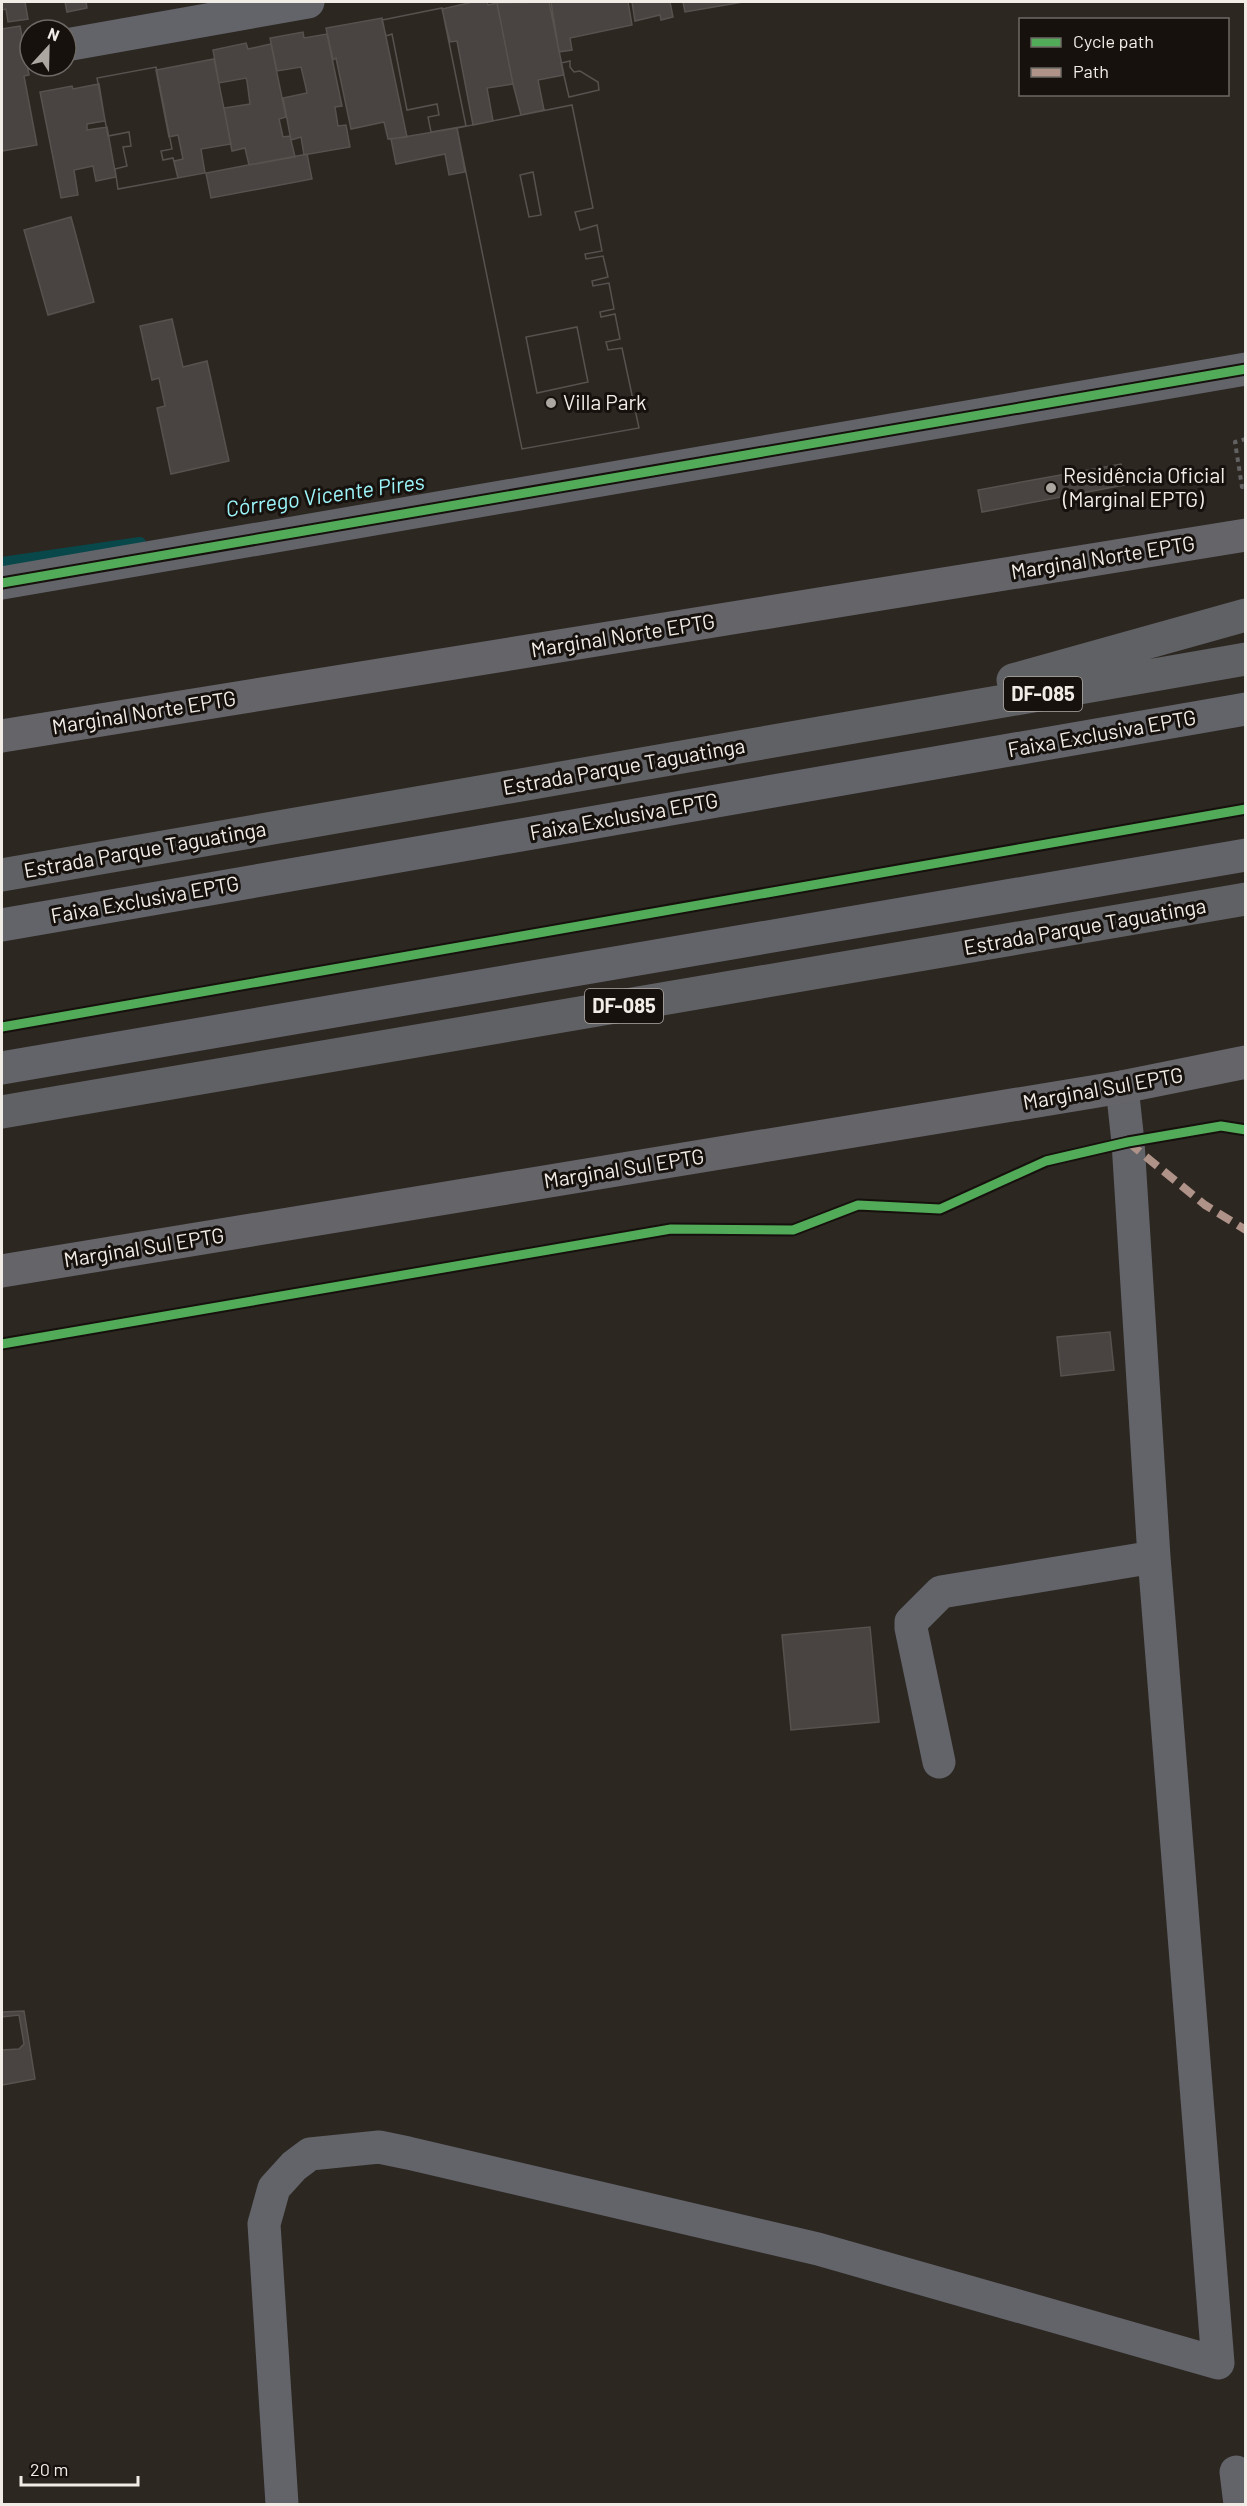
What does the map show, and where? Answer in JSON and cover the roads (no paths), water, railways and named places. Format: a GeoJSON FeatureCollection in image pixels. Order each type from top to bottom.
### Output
{"type":"FeatureCollection","features":[{"type":"Feature","properties":{"kind":"highway"},"geometry":{"type":"LineString","coordinates":[[840,730],[1245,615]]}},
{"type":"Feature","properties":{"kind":"highway","name":"Estrada Parque Taguatinga"},"geometry":{"type":"LineString","coordinates":[[2,875],[1245,659]]}},
{"type":"Feature","properties":{"kind":"highway","name":"Estrada Parque Taguatinga"},"geometry":{"type":"LineString","coordinates":[[2,1112],[1245,899]]}},
{"type":"Feature","properties":{"kind":"main road","name":"Marginal Norte EPTG"},"geometry":{"type":"LineString","coordinates":[[2,736],[1245,535]]}},
{"type":"Feature","properties":{"kind":"main road","name":"Marginal Sul EPTG"},"geometry":{"type":"LineString","coordinates":[[2,1271],[1122,1087],[1245,1062]]}},
{"type":"Feature","properties":{"kind":"street"},"geometry":{"type":"LineString","coordinates":[[78,43],[308,2]]}},
{"type":"Feature","properties":{"kind":"street"},"geometry":{"type":"LineString","coordinates":[[2,583],[1245,369]]}},
{"type":"Feature","properties":{"kind":"street","name":"Faixa Exclusiva EPTG"},"geometry":{"type":"LineString","coordinates":[[2,925],[1245,709]]}},
{"type":"Feature","properties":{"kind":"street"},"geometry":{"type":"LineString","coordinates":[[2,1068],[1245,855]]}},
{"type":"Feature","properties":{"kind":"street"},"geometry":{"type":"LineString","coordinates":[[282,2505],[264,2224],[274,2188],[294,2166],[310,2154],[379,2147],[431,2158],[818,2249],[1218,2363],[1154,1557],[1128,1142],[1122,1087]]}},
{"type":"Feature","properties":{"kind":"street"},"geometry":{"type":"LineString","coordinates":[[939,1762],[911,1622],[941,1592],[1154,1557]]}},
{"type":"Feature","properties":{"kind":"street"},"geometry":{"type":"LineString","coordinates":[[1236,2472],[1240,2505]]}},
{"type":"Feature","properties":{"kind":"waterway","name":"Córrego Vicente Pires"},"geometry":{"type":"LineString","coordinates":[[2,563],[140,543]]}},
{"type":"Feature","properties":{"kind":"place","name":"Villa Park"},"geometry":{"type":"Point","coordinates":[551,403]}},
{"type":"Feature","properties":{"kind":"place","name":"Residência Oficial (Marginal EPTG)"},"geometry":{"type":"Point","coordinates":[1051,488]}}]}
